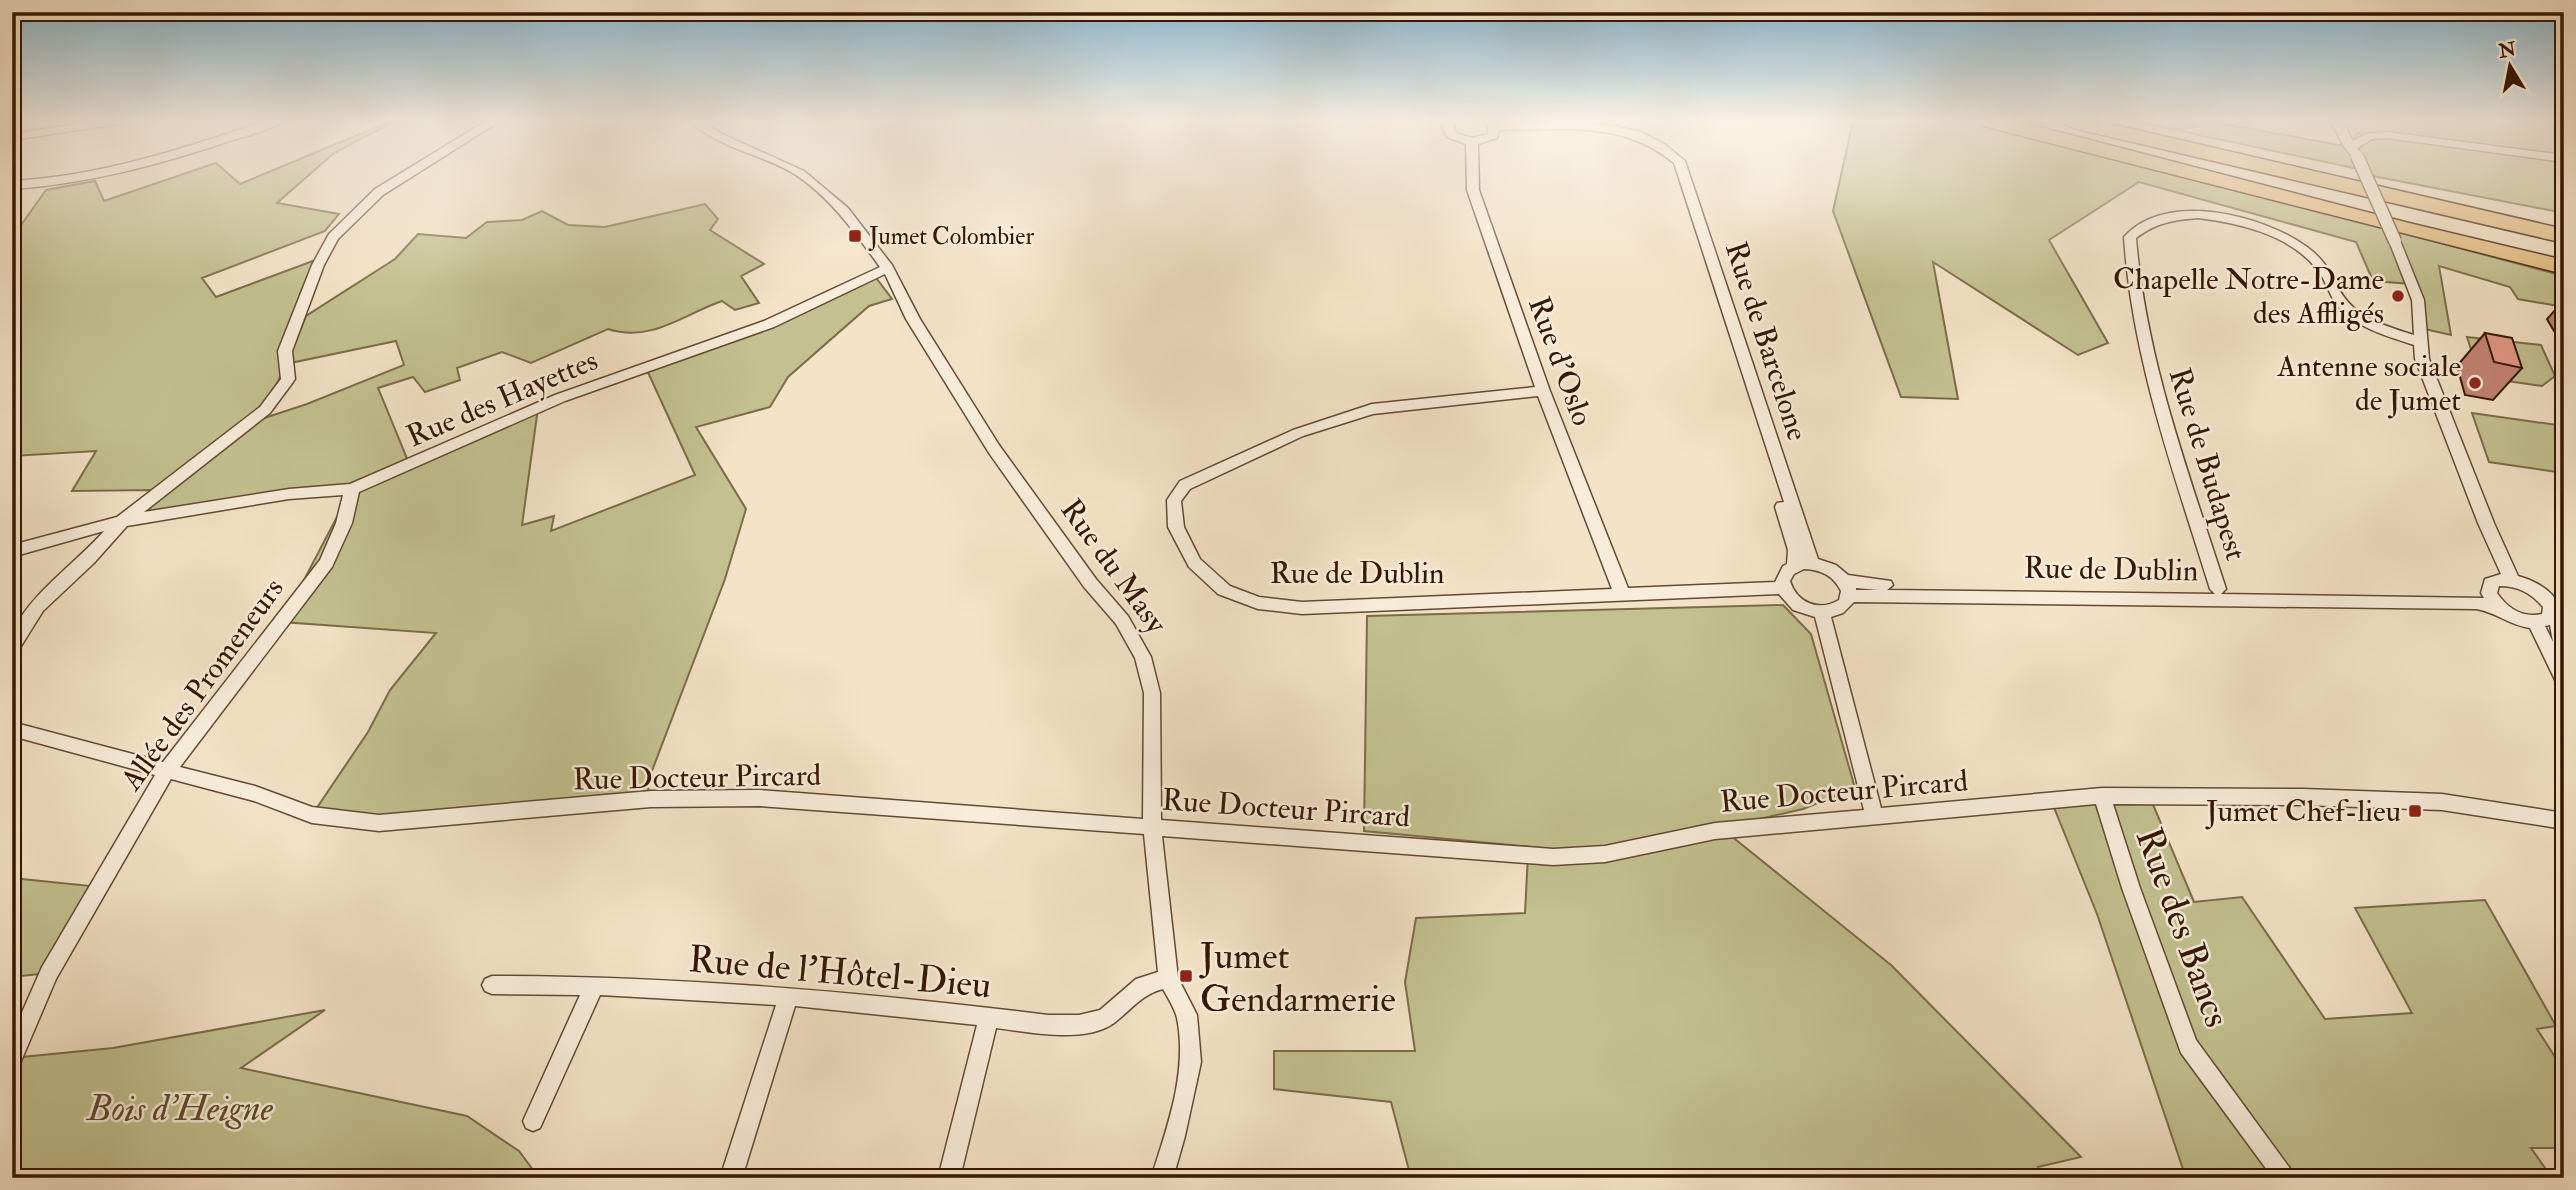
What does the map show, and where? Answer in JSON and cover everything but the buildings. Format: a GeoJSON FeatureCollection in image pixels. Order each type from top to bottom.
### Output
{"type":"FeatureCollection","features":[{"type":"Feature","properties":{"kind":"highway"},"geometry":{"type":"LineString","coordinates":[[2204,177],[2564,267]]}},
{"type":"Feature","properties":{"kind":"highway"},"geometry":{"type":"LineString","coordinates":[[2255,177],[2564,248]]}},
{"type":"Feature","properties":{"kind":"highway"},"geometry":{"type":"LineString","coordinates":[[2309,177],[2564,236]]}},
{"type":"Feature","properties":{"kind":"highway"},"geometry":{"type":"LineString","coordinates":[[2372,177],[2564,215]]}},
{"type":"Feature","properties":{"kind":"street"},"geometry":{"type":"LineString","coordinates":[[12,185],[77,181],[98,177]]}},
{"type":"Feature","properties":{"kind":"street"},"geometry":{"type":"LineString","coordinates":[[12,646],[37,607],[89,559],[122,521],[265,410],[288,379],[285,351],[318,265],[333,237],[353,214],[401,177]]}},
{"type":"Feature","properties":{"kind":"street","name":"Rue du Masy"},"geometry":{"type":"LineString","coordinates":[[804,177],[844,211],[888,268],[913,319],[994,449],[1090,583],[1122,620],[1143,657],[1152,692],[1152,826],[1168,979],[1187,1015],[1191,1062],[1175,1136],[1162,1178]]}},
{"type":"Feature","properties":{"kind":"street","name":"Rue d'Oslo"},"geometry":{"type":"LineString","coordinates":[[1472,177],[1472,190],[1542,391],[1622,594]]}},
{"type":"Feature","properties":{"kind":"street","name":"Rue de Barcelone"},"geometry":{"type":"LineString","coordinates":[[1676,177],[1796,550],[1794,566]]}},
{"type":"Feature","properties":{"kind":"street","name":"Rue de Barcelone"},"geometry":{"type":"LineString","coordinates":[[1684,177],[1812,563]]}},
{"type":"Feature","properties":{"kind":"street"},"geometry":{"type":"LineString","coordinates":[[2366,177],[2418,300],[2420,342],[2426,370],[2486,523],[2512,581]]}},
{"type":"Feature","properties":{"kind":"street","name":"Rue de Budapest"},"geometry":{"type":"LineString","coordinates":[[2218,589],[2155,391],[2129,250],[2130,237],[2152,219],[2173,215],[2224,218],[2252,225],[2295,244],[2319,262],[2333,284],[2339,301],[2349,310],[2381,330],[2420,342]]}},
{"type":"Feature","properties":{"kind":"street","name":"Rue des Hayettes"},"geometry":{"type":"LineString","coordinates":[[12,551],[122,521],[289,494],[352,489],[560,398],[769,324],[888,268]]}},
{"type":"Feature","properties":{"kind":"street","name":"Rue de Dublin"},"geometry":{"type":"LineString","coordinates":[[1542,391],[1372,409],[1298,433],[1185,485],[1174,500],[1176,527],[1194,564],[1224,590],[1258,603],[1302,608],[1783,588]]}},
{"type":"Feature","properties":{"kind":"street","name":"Allée des Promeneurs"},"geometry":{"type":"LineString","coordinates":[[12,1059],[49,973],[165,773],[327,563],[344,523],[352,489]]}},
{"type":"Feature","properties":{"kind":"street"},"geometry":{"type":"LineString","coordinates":[[1812,563],[1830,569],[1847,588],[1840,608],[1822,612],[1793,602],[1783,588],[1784,575],[1794,566],[1812,563]]}},
{"type":"Feature","properties":{"kind":"street"},"geometry":{"type":"LineString","coordinates":[[2498,607],[2489,593],[2491,583],[2512,581],[2538,591],[2557,622],[2564,657]]}},
{"type":"Feature","properties":{"kind":"street","name":"Rue de Dublin"},"geometry":{"type":"LineString","coordinates":[[1847,588],[1871,585],[2218,589],[2472,596],[2489,593]]}},
{"type":"Feature","properties":{"kind":"street","name":"Rue de Dublin"},"geometry":{"type":"LineString","coordinates":[[1847,588],[2476,603],[2498,607],[2514,617],[2550,611]]}},
{"type":"Feature","properties":{"kind":"street"},"geometry":{"type":"LineString","coordinates":[[2550,611],[2564,681]]}},
{"type":"Feature","properties":{"kind":"street"},"geometry":{"type":"LineString","coordinates":[[1822,612],[1874,815]]}},
{"type":"Feature","properties":{"kind":"street","name":"Rue Docteur Pircard"},"geometry":{"type":"LineString","coordinates":[[12,729],[165,773],[255,794],[312,815],[379,823],[651,799],[760,798],[1577,857],[1715,831],[2102,796],[2442,802],[2564,821]]}},
{"type":"Feature","properties":{"kind":"street","name":"Rue des Bancs"},"geometry":{"type":"LineString","coordinates":[[2102,796],[2135,901],[2188,1046],[2286,1178]]}},
{"type":"Feature","properties":{"kind":"street","name":"Rue de l’Hôtel-Dieu"},"geometry":{"type":"LineString","coordinates":[[492,985],[595,984],[788,997],[1048,1025],[1079,1025],[1105,1018],[1143,985],[1168,979]]}},
{"type":"Feature","properties":{"kind":"street"},"geometry":{"type":"LineString","coordinates":[[533,1121],[595,984]]}},
{"type":"Feature","properties":{"kind":"street"},"geometry":{"type":"LineString","coordinates":[[731,1178],[788,997]]}},
{"type":"Feature","properties":{"kind":"street"},"geometry":{"type":"LineString","coordinates":[[949,1178],[989,1017]]}},
{"type":"Feature","properties":{"kind":"green space"},"geometry":{"type":"Polygon","coordinates":[[[176,177],[231,177],[240,184],[258,177],[307,177],[277,203],[339,214],[325,231],[202,278],[216,297],[321,258],[288,360],[306,316],[395,259],[418,234],[466,238],[487,222],[522,220],[542,211],[568,225],[605,227],[705,204],[718,219],[710,230],[764,264],[741,276],[759,303],[735,310],[722,301],[653,330],[624,332],[608,329],[531,363],[502,352],[457,368],[460,380],[425,392],[413,377],[378,388],[408,461],[538,408],[522,525],[554,516],[551,531],[695,475],[646,368],[780,319],[874,275],[892,299],[869,306],[788,377],[770,407],[696,427],[746,509],[725,579],[647,784],[651,799],[379,823],[312,815],[368,732],[390,690],[436,633],[282,622],[351,490],[122,521],[153,490],[72,491],[96,451],[12,456],[12,238],[46,190],[95,181],[104,201],[176,177]],[[396,341],[286,364],[265,410],[249,423],[307,404],[404,365],[396,341]]]}},
{"type":"Feature","properties":{"kind":"green space"},"geometry":{"type":"Polygon","coordinates":[[[1841,177],[2191,177],[2564,276],[2564,307],[2518,299],[2510,287],[2439,266],[2451,335],[2420,328],[2412,284],[2373,281],[2356,242],[2139,182],[2049,240],[2108,343],[2078,355],[1933,262],[1958,399],[1901,397],[1833,211],[1841,177]]]}},
{"type":"Feature","properties":{"kind":"green space"},"geometry":{"type":"Polygon","coordinates":[[[2376,177],[2564,177],[2564,213],[2376,177]]]}},
{"type":"Feature","properties":{"kind":"green space"},"geometry":{"type":"Polygon","coordinates":[[[2467,337],[2541,345],[2555,376],[2542,386],[2500,380],[2476,365],[2467,337]]]}},
{"type":"Feature","properties":{"kind":"green space"},"geometry":{"type":"Polygon","coordinates":[[[2472,413],[2564,426],[2564,473],[2489,462],[2472,413]]]}},
{"type":"Feature","properties":{"kind":"green space"},"geometry":{"type":"Polygon","coordinates":[[[1783,605],[1811,634],[1855,788],[1803,809],[1694,834],[1725,831],[1891,965],[2081,1157],[2038,1167],[2045,1178],[1411,1178],[1391,1102],[1274,1089],[1274,1051],[1415,1051],[1405,982],[1416,918],[1525,913],[1528,855],[1595,853],[1364,831],[1367,616],[1783,605]]]}},
{"type":"Feature","properties":{"kind":"green space"},"geometry":{"type":"Polygon","coordinates":[[[2149,795],[2194,902],[2242,897],[2325,1019],[2412,1013],[2355,908],[2485,900],[2556,1026],[2537,1029],[2564,1071],[2564,1148],[2531,1148],[2552,1178],[2186,1178],[2097,914],[2051,800],[2149,795]]]}},
{"type":"Feature","properties":{"kind":"green space"},"geometry":{"type":"Polygon","coordinates":[[[12,878],[91,886],[49,973],[12,977],[12,878]]]}},
{"type":"Feature","properties":{"kind":"green space","name":"Bois d'Heigne"},"geometry":{"type":"Polygon","coordinates":[[[325,1010],[241,1068],[467,1116],[519,1151],[539,1178],[12,1178],[12,1058],[113,1048],[325,1010]]]}},
{"type":"Feature","properties":{"kind":"place","name":"Jumet Colombier"},"geometry":{"type":"Point","coordinates":[855,236]}},
{"type":"Feature","properties":{"kind":"place","name":"Chapelle Notre-Dame des Affligés"},"geometry":{"type":"Point","coordinates":[2398,296]}},
{"type":"Feature","properties":{"kind":"place","name":"Antenne sociale de Jumet"},"geometry":{"type":"Point","coordinates":[2475,383]}},
{"type":"Feature","properties":{"kind":"place","name":"Jumet Chef-lieu"},"geometry":{"type":"Point","coordinates":[2415,811]}},
{"type":"Feature","properties":{"kind":"place","name":"Jumet Gendarmerie"},"geometry":{"type":"Point","coordinates":[1186,976]}}]}
